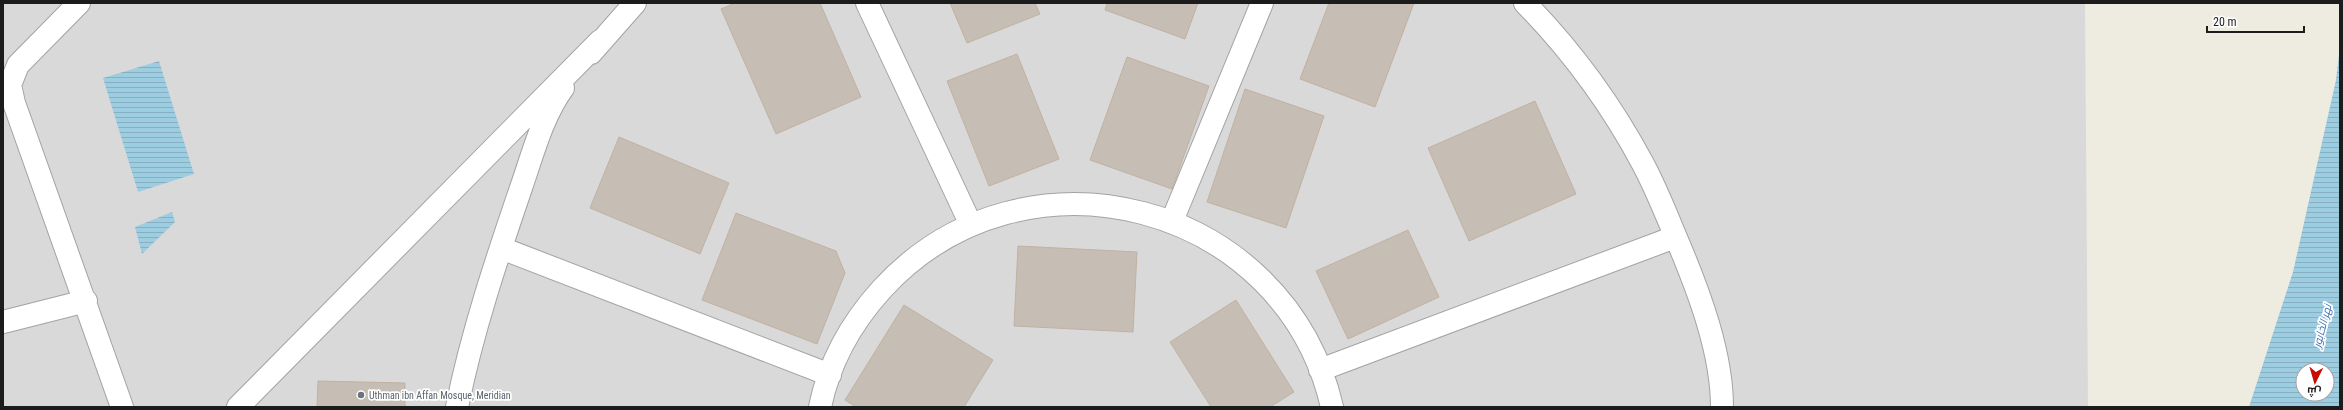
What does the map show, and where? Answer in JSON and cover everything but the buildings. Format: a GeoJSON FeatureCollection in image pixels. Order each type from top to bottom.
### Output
{"type":"FeatureCollection","features":[{"type":"Feature","properties":{"kind":"street"},"geometry":{"type":"LineString","coordinates":[[79,3],[18,65],[10,85],[14,103],[86,301],[122,407]]}},
{"type":"Feature","properties":{"kind":"street"},"geometry":{"type":"LineString","coordinates":[[238,407],[600,41],[635,3]]}},
{"type":"Feature","properties":{"kind":"street"},"geometry":{"type":"LineString","coordinates":[[867,3],[971,226]]}},
{"type":"Feature","properties":{"kind":"street"},"geometry":{"type":"LineString","coordinates":[[1172,221],[1262,3]]}},
{"type":"Feature","properties":{"kind":"street"},"geometry":{"type":"LineString","coordinates":[[1525,3],[1548,26],[1584,69],[1616,116],[1644,165],[1695,283],[1714,344],[1722,407]]}},
{"type":"Feature","properties":{"kind":"street"},"geometry":{"type":"LineString","coordinates":[[457,407],[466,365],[501,248],[539,134],[562,90],[600,41]]}},
{"type":"Feature","properties":{"kind":"street"},"geometry":{"type":"LineString","coordinates":[[820,407],[830,375],[850,331],[870,302],[895,276],[922,252],[952,234],[1020,209],[1062,204],[1091,204],[1127,208],[1172,221],[1194,231],[1225,249],[1253,272],[1278,297],[1299,326],[1320,370],[1332,407]]}},
{"type":"Feature","properties":{"kind":"street"},"geometry":{"type":"LineString","coordinates":[[1320,370],[1675,237]]}},
{"type":"Feature","properties":{"kind":"street"},"geometry":{"type":"LineString","coordinates":[[501,248],[830,375]]}},
{"type":"Feature","properties":{"kind":"street"},"geometry":{"type":"LineString","coordinates":[[3,322],[86,301]]}},
{"type":"Feature","properties":{"kind":"shaded area"},"geometry":{"type":"Polygon","coordinates":[[[3,3],[2085,3],[2088,407],[3,407],[3,3]]]}},
{"type":"Feature","properties":{"kind":"water","name":"نهر الخابور"},"geometry":{"type":"Polygon","coordinates":[[[2340,46],[2340,407],[2249,407],[2293,272],[2336,80],[2340,46]]]}},
{"type":"Feature","properties":{"kind":"water"},"geometry":{"type":"Polygon","coordinates":[[[159,61],[194,174],[138,192],[103,78],[159,61]]]}},
{"type":"Feature","properties":{"kind":"water"},"geometry":{"type":"Polygon","coordinates":[[[172,212],[175,222],[142,254],[135,227],[172,212]]]}},
{"type":"Feature","properties":{"kind":"place","name":"Uthman ibn Affan Mosque, Meridian"},"geometry":{"type":"Point","coordinates":[361,395]}}]}
